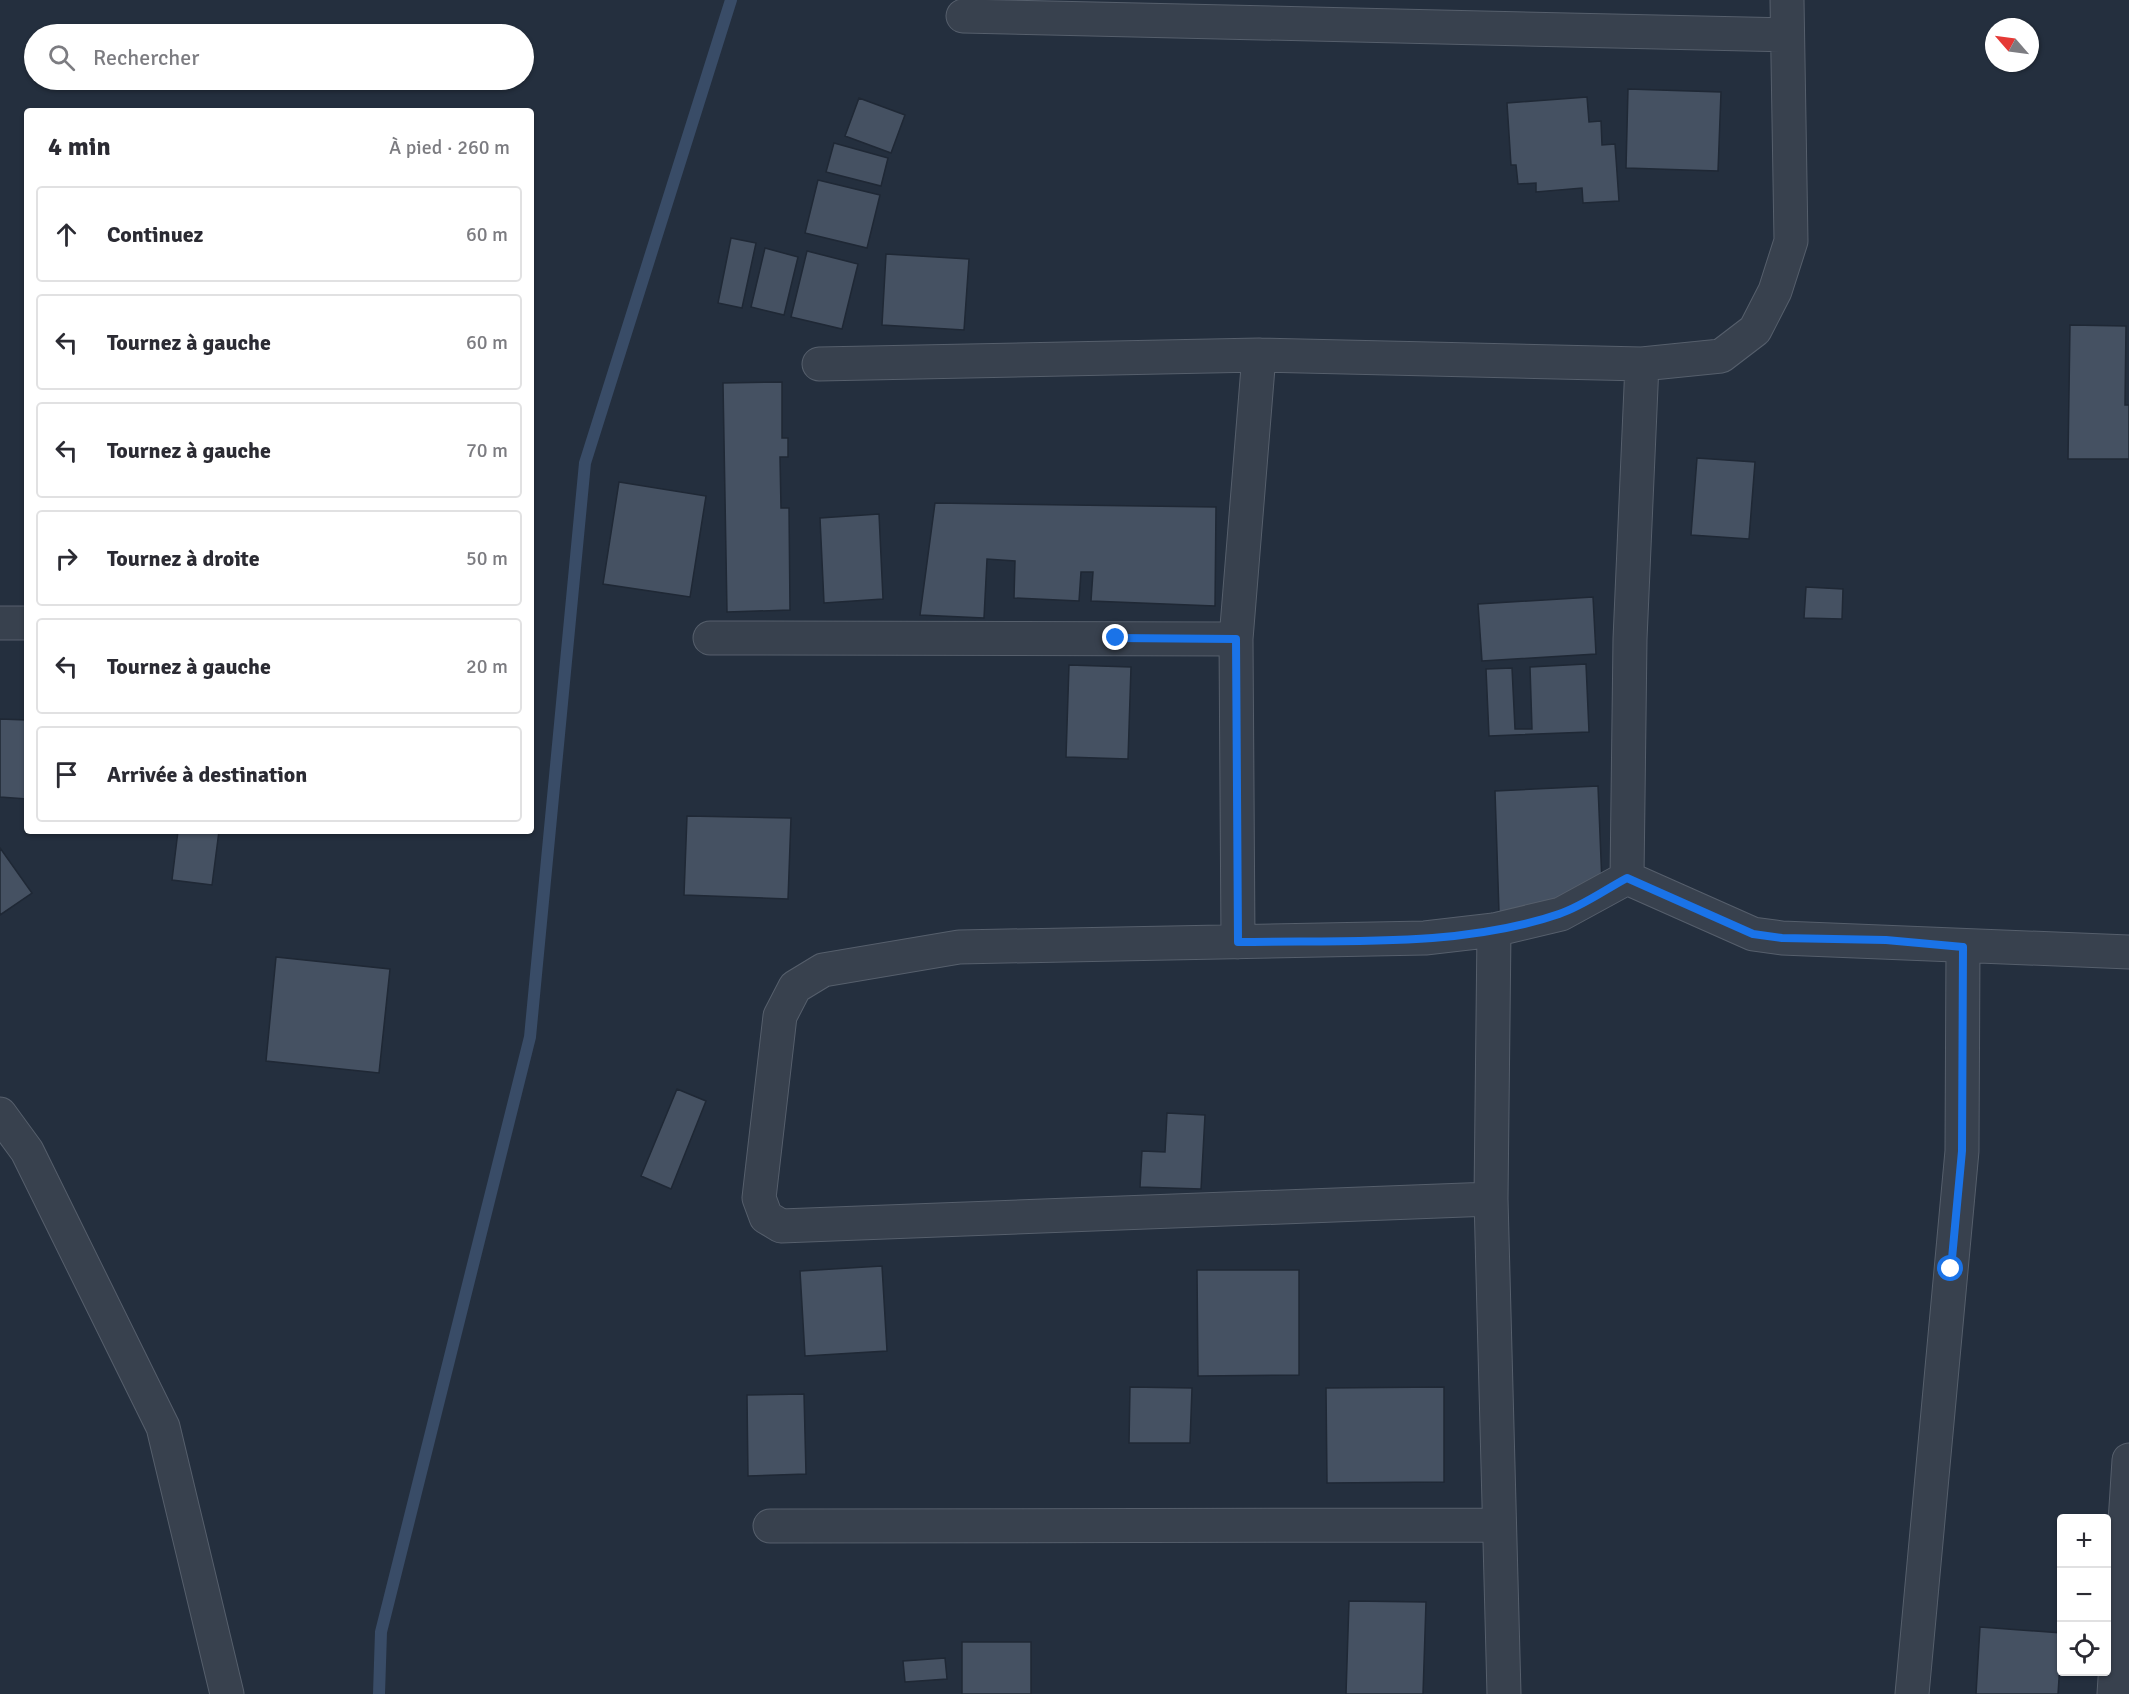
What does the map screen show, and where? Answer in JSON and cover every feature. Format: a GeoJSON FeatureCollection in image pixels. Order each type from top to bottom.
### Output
{"type":"FeatureCollection","features":[{"type":"Feature","properties":{"kind":"street"},"geometry":{"type":"LineString","coordinates":[[819,364],[1258,356],[1642,364],[1721,356],[1755,330],[1775,291],[1791,241],[1787,0]]}},
{"type":"Feature","properties":{"kind":"street"},"geometry":{"type":"LineString","coordinates":[[963,16],[1787,35]]}},
{"type":"Feature","properties":{"kind":"street"},"geometry":{"type":"LineString","coordinates":[[1238,942],[1236,639],[1258,356]]}},
{"type":"Feature","properties":{"kind":"street"},"geometry":{"type":"LineString","coordinates":[[1627,878],[1630,639],[1642,364]]}},
{"type":"Feature","properties":{"kind":"street"},"geometry":{"type":"LineString","coordinates":[[0,623],[24,623]]}},
{"type":"Feature","properties":{"kind":"street"},"geometry":{"type":"LineString","coordinates":[[710,638],[1236,639]]}},
{"type":"Feature","properties":{"kind":"street"},"geometry":{"type":"LineString","coordinates":[[1491,1199],[781,1226],[766,1217],[759,1198],[780,1016],[795,987],[823,970],[959,947],[1425,938],[1494,930],[1561,914],[1627,878]]}},
{"type":"Feature","properties":{"kind":"street"},"geometry":{"type":"LineString","coordinates":[[1627,878],[1753,934],[1782,938],[1886,940],[1963,947],[2129,952]]}},
{"type":"Feature","properties":{"kind":"street"},"geometry":{"type":"LineString","coordinates":[[1494,930],[1491,1199],[1504,1694]]}},
{"type":"Feature","properties":{"kind":"street"},"geometry":{"type":"LineString","coordinates":[[1912,1694],[1962,1151],[1963,947]]}},
{"type":"Feature","properties":{"kind":"street"},"geometry":{"type":"LineString","coordinates":[[0,1114],[27,1151],[163,1427],[227,1694]]}},
{"type":"Feature","properties":{"kind":"street"},"geometry":{"type":"LineString","coordinates":[[2114,1694],[2129,1460]]}},
{"type":"Feature","properties":{"kind":"street"},"geometry":{"type":"LineString","coordinates":[[770,1526],[1499,1525]]}},
{"type":"Feature","properties":{"kind":"building"},"geometry":{"type":"Polygon","coordinates":[[[1628,89],[1721,92],[1718,171],[1626,168],[1628,89]]]}},
{"type":"Feature","properties":{"kind":"building"},"geometry":{"type":"Polygon","coordinates":[[[1587,97],[1589,122],[1601,121],[1602,145],[1615,144],[1619,201],[1583,203],[1582,188],[1536,192],[1536,183],[1518,184],[1516,165],[1511,165],[1507,103],[1587,97]]]}},
{"type":"Feature","properties":{"kind":"building"},"geometry":{"type":"Polygon","coordinates":[[[859,98],[905,115],[891,153],[845,136],[859,98]]]}},
{"type":"Feature","properties":{"kind":"building"},"geometry":{"type":"Polygon","coordinates":[[[834,143],[888,158],[881,186],[826,172],[834,143]]]}},
{"type":"Feature","properties":{"kind":"building"},"geometry":{"type":"Polygon","coordinates":[[[818,180],[880,195],[867,248],[805,233],[818,180]]]}},
{"type":"Feature","properties":{"kind":"building"},"geometry":{"type":"Polygon","coordinates":[[[731,238],[756,243],[742,308],[718,303],[731,238]]]}},
{"type":"Feature","properties":{"kind":"building"},"geometry":{"type":"Polygon","coordinates":[[[765,248],[798,257],[784,315],[751,307],[765,248]]]}},
{"type":"Feature","properties":{"kind":"building"},"geometry":{"type":"Polygon","coordinates":[[[807,251],[858,264],[842,329],[791,317],[807,251]]]}},
{"type":"Feature","properties":{"kind":"building"},"geometry":{"type":"Polygon","coordinates":[[[886,254],[969,259],[964,330],[882,325],[886,254]]]}},
{"type":"Feature","properties":{"kind":"building"},"geometry":{"type":"Polygon","coordinates":[[[2070,325],[2126,326],[2125,405],[2129,405],[2129,459],[2068,459],[2070,325]]]}},
{"type":"Feature","properties":{"kind":"building"},"geometry":{"type":"Polygon","coordinates":[[[782,382],[782,438],[788,438],[788,457],[780,457],[781,508],[789,508],[790,610],[727,612],[723,383],[782,382]]]}},
{"type":"Feature","properties":{"kind":"building"},"geometry":{"type":"Polygon","coordinates":[[[1697,458],[1755,462],[1749,539],[1691,535],[1697,458]]]}},
{"type":"Feature","properties":{"kind":"building"},"geometry":{"type":"Polygon","coordinates":[[[619,482],[706,496],[690,597],[603,584],[619,482]]]}},
{"type":"Feature","properties":{"kind":"building"},"geometry":{"type":"Polygon","coordinates":[[[935,503],[1216,507],[1215,606],[1091,601],[1093,572],[1081,572],[1079,601],[1014,598],[1015,561],[987,559],[984,618],[920,615],[935,503]]]}},
{"type":"Feature","properties":{"kind":"building"},"geometry":{"type":"Polygon","coordinates":[[[879,514],[883,599],[824,603],[820,518],[879,514]]]}},
{"type":"Feature","properties":{"kind":"building"},"geometry":{"type":"Polygon","coordinates":[[[1806,587],[1843,589],[1842,619],[1804,618],[1806,587]]]}},
{"type":"Feature","properties":{"kind":"building"},"geometry":{"type":"Polygon","coordinates":[[[1593,597],[1596,654],[1482,661],[1478,604],[1593,597]]]}},
{"type":"Feature","properties":{"kind":"building"},"geometry":{"type":"Polygon","coordinates":[[[1586,664],[1589,732],[1489,736],[1486,669],[1512,668],[1515,729],[1532,729],[1530,667],[1586,664]]]}},
{"type":"Feature","properties":{"kind":"building"},"geometry":{"type":"Polygon","coordinates":[[[1069,665],[1131,667],[1128,759],[1066,757],[1069,665]]]}},
{"type":"Feature","properties":{"kind":"building"},"geometry":{"type":"Polygon","coordinates":[[[0,719],[24,720],[24,799],[0,797],[0,719]]]}},
{"type":"Feature","properties":{"kind":"building"},"geometry":{"type":"Polygon","coordinates":[[[1598,786],[1603,908],[1499,912],[1495,791],[1598,786]]]}},
{"type":"Feature","properties":{"kind":"building"},"geometry":{"type":"Polygon","coordinates":[[[687,816],[791,818],[788,899],[684,895],[687,816]]]}},
{"type":"Feature","properties":{"kind":"building"},"geometry":{"type":"Polygon","coordinates":[[[178,834],[219,834],[212,885],[172,880],[178,834]]]}},
{"type":"Feature","properties":{"kind":"building"},"geometry":{"type":"Polygon","coordinates":[[[0,848],[32,893],[0,915],[0,848]]]}},
{"type":"Feature","properties":{"kind":"building"},"geometry":{"type":"Polygon","coordinates":[[[276,957],[390,969],[379,1073],[266,1061],[276,957]]]}},
{"type":"Feature","properties":{"kind":"building"},"geometry":{"type":"Polygon","coordinates":[[[677,1089],[706,1101],[671,1189],[641,1176],[677,1089]]]}},
{"type":"Feature","properties":{"kind":"building"},"geometry":{"type":"Polygon","coordinates":[[[1167,1113],[1205,1115],[1201,1189],[1140,1187],[1142,1151],[1165,1152],[1167,1113]]]}},
{"type":"Feature","properties":{"kind":"building"},"geometry":{"type":"Polygon","coordinates":[[[882,1266],[887,1351],[805,1356],[800,1271],[882,1266]]]}},
{"type":"Feature","properties":{"kind":"building"},"geometry":{"type":"Polygon","coordinates":[[[1197,1270],[1299,1270],[1299,1375],[1198,1376],[1197,1270]]]}},
{"type":"Feature","properties":{"kind":"building"},"geometry":{"type":"Polygon","coordinates":[[[1130,1387],[1192,1388],[1190,1443],[1129,1443],[1130,1387]]]}},
{"type":"Feature","properties":{"kind":"building"},"geometry":{"type":"Polygon","coordinates":[[[1444,1387],[1444,1482],[1327,1483],[1326,1388],[1444,1387]]]}},
{"type":"Feature","properties":{"kind":"building"},"geometry":{"type":"Polygon","coordinates":[[[804,1394],[806,1474],[748,1476],[747,1395],[804,1394]]]}},
{"type":"Feature","properties":{"kind":"building"},"geometry":{"type":"Polygon","coordinates":[[[1349,1601],[1426,1602],[1423,1694],[1346,1694],[1349,1601]]]}},
{"type":"Feature","properties":{"kind":"building"},"geometry":{"type":"Polygon","coordinates":[[[1980,1627],[2057,1633],[2058,1694],[1976,1694],[1980,1627]]]}},
{"type":"Feature","properties":{"kind":"building"},"geometry":{"type":"Polygon","coordinates":[[[962,1642],[1031,1642],[1031,1694],[962,1694],[962,1642]]]}},
{"type":"Feature","properties":{"kind":"building"},"geometry":{"type":"Polygon","coordinates":[[[945,1658],[947,1679],[905,1682],[903,1661],[945,1658]]]}},
{"type":"Feature","properties":{"kind":"waterway"},"geometry":{"type":"LineString","coordinates":[[379,1694],[381,1632],[530,1037],[585,463],[731,0]]}},
{"type":"Feature","properties":{"kind":"route"},"geometry":{"type":"LineString","coordinates":[[1116,638],[1236,639],[1238,942],[1425,938],[1494,930],[1561,914],[1627,878],[1753,934],[1782,938],[1886,940],[1963,947],[1962,1151],[1951,1269]]}}]}
